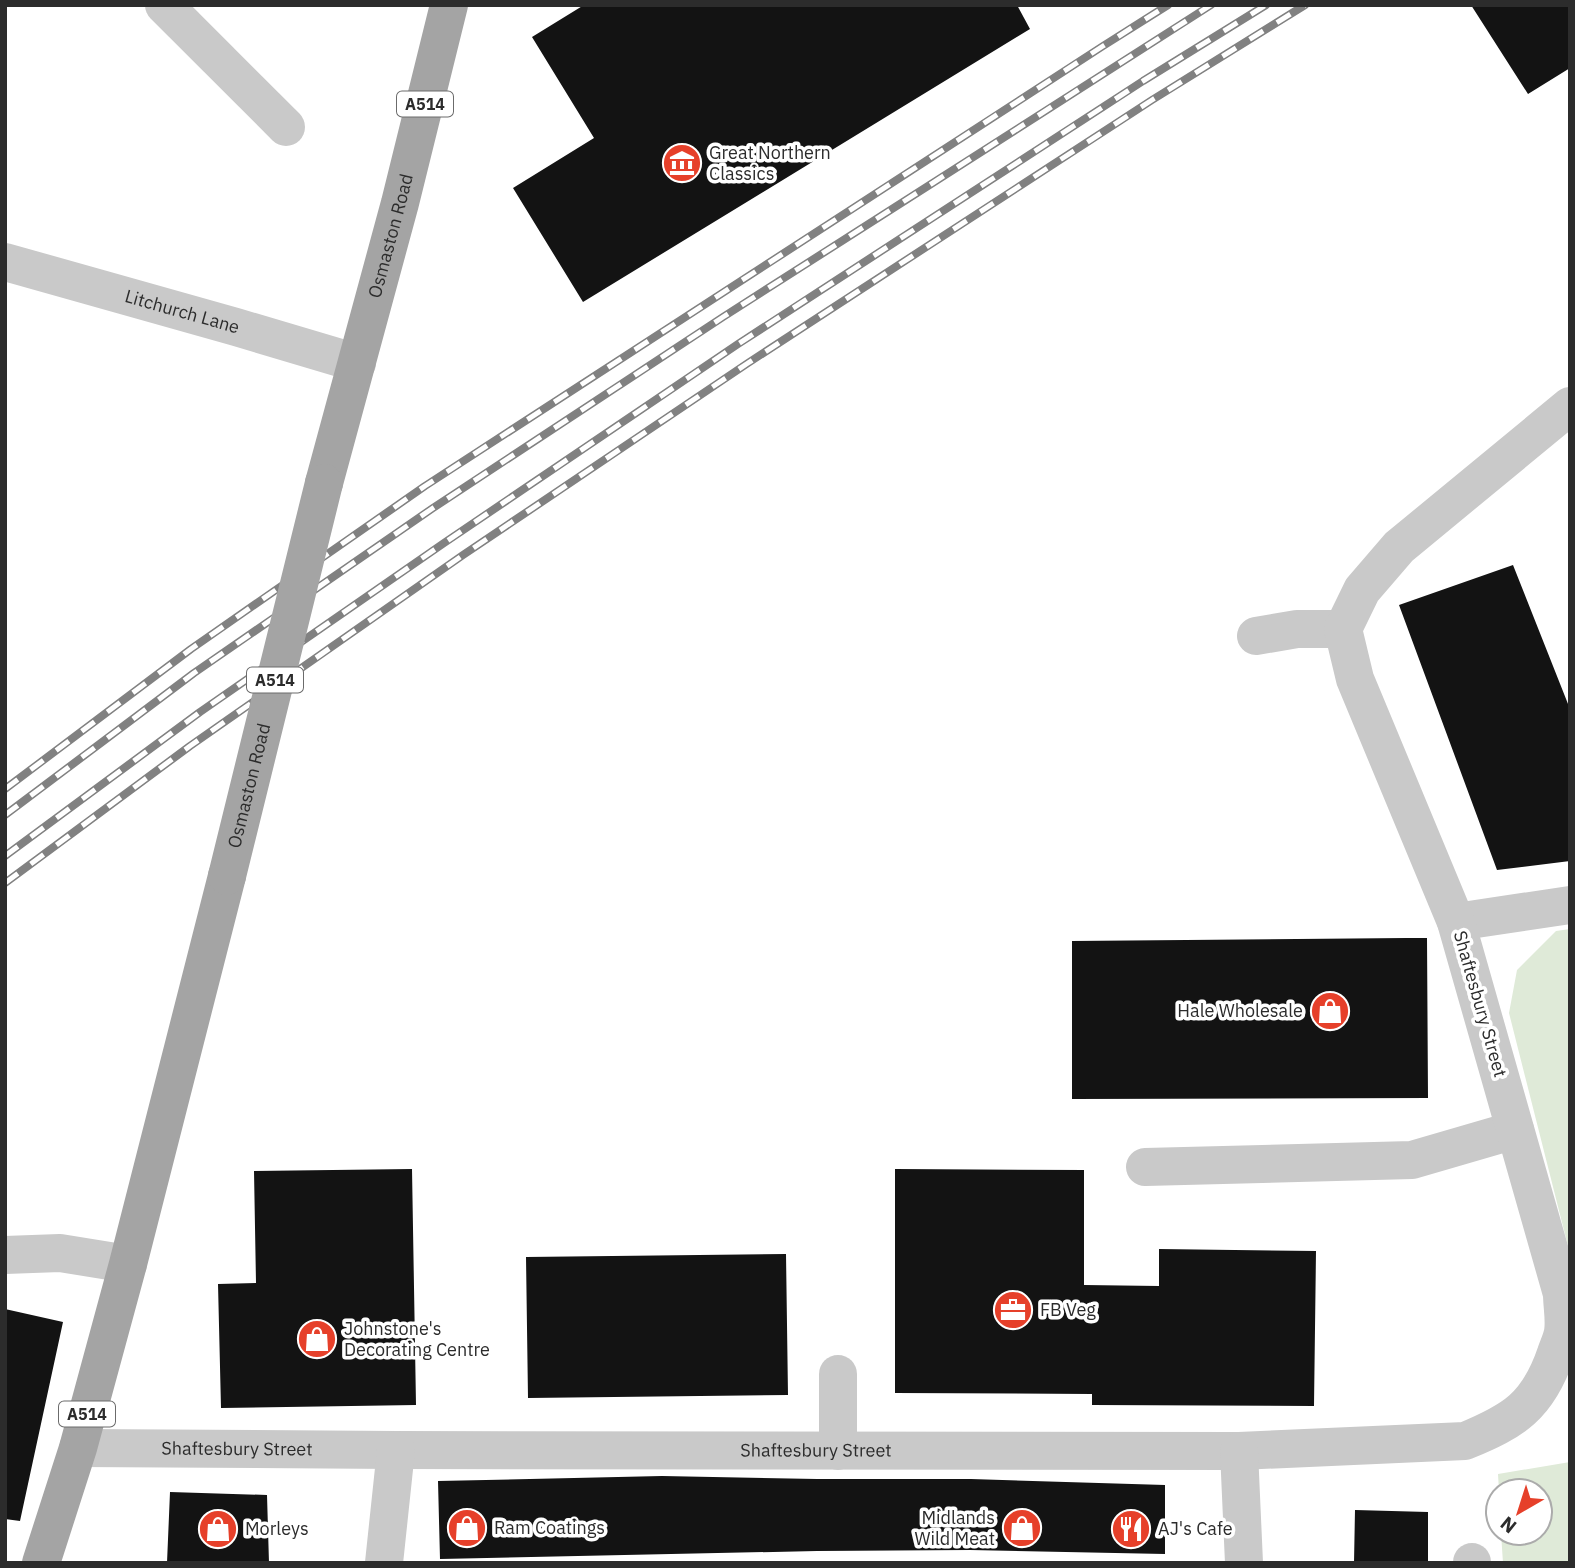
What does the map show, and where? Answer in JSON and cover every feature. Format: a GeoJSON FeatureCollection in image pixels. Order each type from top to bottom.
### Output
{"type":"FeatureCollection","features":[{"type":"Feature","properties":{"kind":"main road","name":"Osmaston Road"},"geometry":{"type":"LineString","coordinates":[[41,1563],[78,1448],[128,1264],[324,483],[400,203],[449,5]]}},
{"type":"Feature","properties":{"kind":"street"},"geometry":{"type":"LineString","coordinates":[[164,5],[286,127]]}},
{"type":"Feature","properties":{"kind":"street","name":"Litchurch Lane"},"geometry":{"type":"LineString","coordinates":[[5,262],[357,363]]}},
{"type":"Feature","properties":{"kind":"street"},"geometry":{"type":"LineString","coordinates":[[1256,636],[1297,629],[1343,629],[1363,590],[1399,547],[1570,406]]}},
{"type":"Feature","properties":{"kind":"street","name":"Shaftesbury Street"},"geometry":{"type":"LineString","coordinates":[[78,1448],[1239,1451],[1465,1441],[1495,1429],[1518,1415],[1541,1387],[1552,1364],[1563,1332],[1562,1294],[1456,922],[1355,679],[1343,629]]}},
{"type":"Feature","properties":{"kind":"street"},"geometry":{"type":"LineString","coordinates":[[1456,922],[1570,905]]}},
{"type":"Feature","properties":{"kind":"street"},"geometry":{"type":"LineString","coordinates":[[1145,1167],[1412,1160],[1515,1130]]}},
{"type":"Feature","properties":{"kind":"street"},"geometry":{"type":"LineString","coordinates":[[5,1255],[60,1253],[128,1264]]}},
{"type":"Feature","properties":{"kind":"street"},"geometry":{"type":"LineString","coordinates":[[838,1374],[838,1451]]}},
{"type":"Feature","properties":{"kind":"street"},"geometry":{"type":"LineString","coordinates":[[384,1563],[396,1450]]}},
{"type":"Feature","properties":{"kind":"street"},"geometry":{"type":"LineString","coordinates":[[1239,1451],[1244,1563]]}},
{"type":"Feature","properties":{"kind":"green space"},"geometry":{"type":"Polygon","coordinates":[[[1570,929],[1570,1254],[1509,1013],[1517,970],[1556,931],[1570,929]]]}},
{"type":"Feature","properties":{"kind":"green space"},"geometry":{"type":"Polygon","coordinates":[[[1570,1462],[1570,1563],[1503,1563],[1502,1547],[1554,1547],[1554,1477],[1498,1477],[1498,1474],[1570,1462]]]}},
{"type":"Feature","properties":{"kind":"building","name":"Great Northern Classics"},"geometry":{"type":"Polygon","coordinates":[[[584,5],[1017,5],[1030,29],[583,302],[513,188],[594,138],[532,37],[584,5]]]}},
{"type":"Feature","properties":{"kind":"building"},"geometry":{"type":"Polygon","coordinates":[[[1471,5],[1570,5],[1570,68],[1528,94],[1471,5]]]}},
{"type":"Feature","properties":{"kind":"building"},"geometry":{"type":"Polygon","coordinates":[[[1513,565],[1570,709],[1570,861],[1497,870],[1399,605],[1513,565]]]}},
{"type":"Feature","properties":{"kind":"building"},"geometry":{"type":"Polygon","coordinates":[[[1427,938],[1428,1098],[1072,1099],[1072,941],[1427,938]]]}},
{"type":"Feature","properties":{"kind":"building","name":"Johnstone's Decorating Centre"},"geometry":{"type":"Polygon","coordinates":[[[412,1169],[416,1405],[221,1408],[218,1284],[256,1283],[254,1171],[412,1169]]]}},
{"type":"Feature","properties":{"kind":"building"},"geometry":{"type":"Polygon","coordinates":[[[895,1169],[1084,1170],[1084,1285],[1159,1286],[1159,1249],[1316,1251],[1314,1406],[1092,1405],[1092,1394],[895,1393],[895,1169]]]}},
{"type":"Feature","properties":{"kind":"building"},"geometry":{"type":"Polygon","coordinates":[[[786,1254],[788,1395],[528,1398],[526,1257],[786,1254]]]}},
{"type":"Feature","properties":{"kind":"building"},"geometry":{"type":"Polygon","coordinates":[[[5,1309],[63,1322],[20,1521],[5,1519],[5,1309]]]}},
{"type":"Feature","properties":{"kind":"building"},"geometry":{"type":"Polygon","coordinates":[[[662,1476],[971,1479],[1165,1485],[1165,1554],[970,1550],[817,1551],[440,1559],[438,1481],[662,1476]]]}},
{"type":"Feature","properties":{"kind":"building","name":"Morleys"},"geometry":{"type":"Polygon","coordinates":[[[170,1492],[267,1495],[269,1563],[167,1563],[170,1492]]]}},
{"type":"Feature","properties":{"kind":"building"},"geometry":{"type":"Polygon","coordinates":[[[1355,1510],[1428,1512],[1428,1563],[1354,1563],[1355,1510]]]}},
{"type":"Feature","properties":{"kind":"railway"},"geometry":{"type":"LineString","coordinates":[[5,789],[191,649],[425,486],[1168,5]]}},
{"type":"Feature","properties":{"kind":"railway"},"geometry":{"type":"LineString","coordinates":[[5,815],[194,673],[433,508],[723,317],[1211,5]]}},
{"type":"Feature","properties":{"kind":"railway"},"geometry":{"type":"LineString","coordinates":[[5,856],[200,712],[738,344],[1143,81],[1266,5]]}},
{"type":"Feature","properties":{"kind":"railway"},"geometry":{"type":"LineString","coordinates":[[5,883],[190,746],[463,555],[748,363],[1152,100],[1305,5]]}},
{"type":"Feature","properties":{"kind":"place","name":"Great Northern Classics"},"geometry":{"type":"Point","coordinates":[682,163]}},
{"type":"Feature","properties":{"kind":"place","name":"Hale Wholesale"},"geometry":{"type":"Point","coordinates":[1330,1011]}},
{"type":"Feature","properties":{"kind":"place","name":"FB Veg"},"geometry":{"type":"Point","coordinates":[1013,1310]}},
{"type":"Feature","properties":{"kind":"place","name":"Johnstone's Decorating Centre"},"geometry":{"type":"Point","coordinates":[317,1339]}},
{"type":"Feature","properties":{"kind":"place","name":"Ram Coatings"},"geometry":{"type":"Point","coordinates":[467,1528]}},
{"type":"Feature","properties":{"kind":"place","name":"Midlands Wild Meat"},"geometry":{"type":"Point","coordinates":[1022,1528]}},
{"type":"Feature","properties":{"kind":"place","name":"Morleys"},"geometry":{"type":"Point","coordinates":[218,1529]}},
{"type":"Feature","properties":{"kind":"place","name":"AJ's Cafe"},"geometry":{"type":"Point","coordinates":[1131,1529]}}]}
